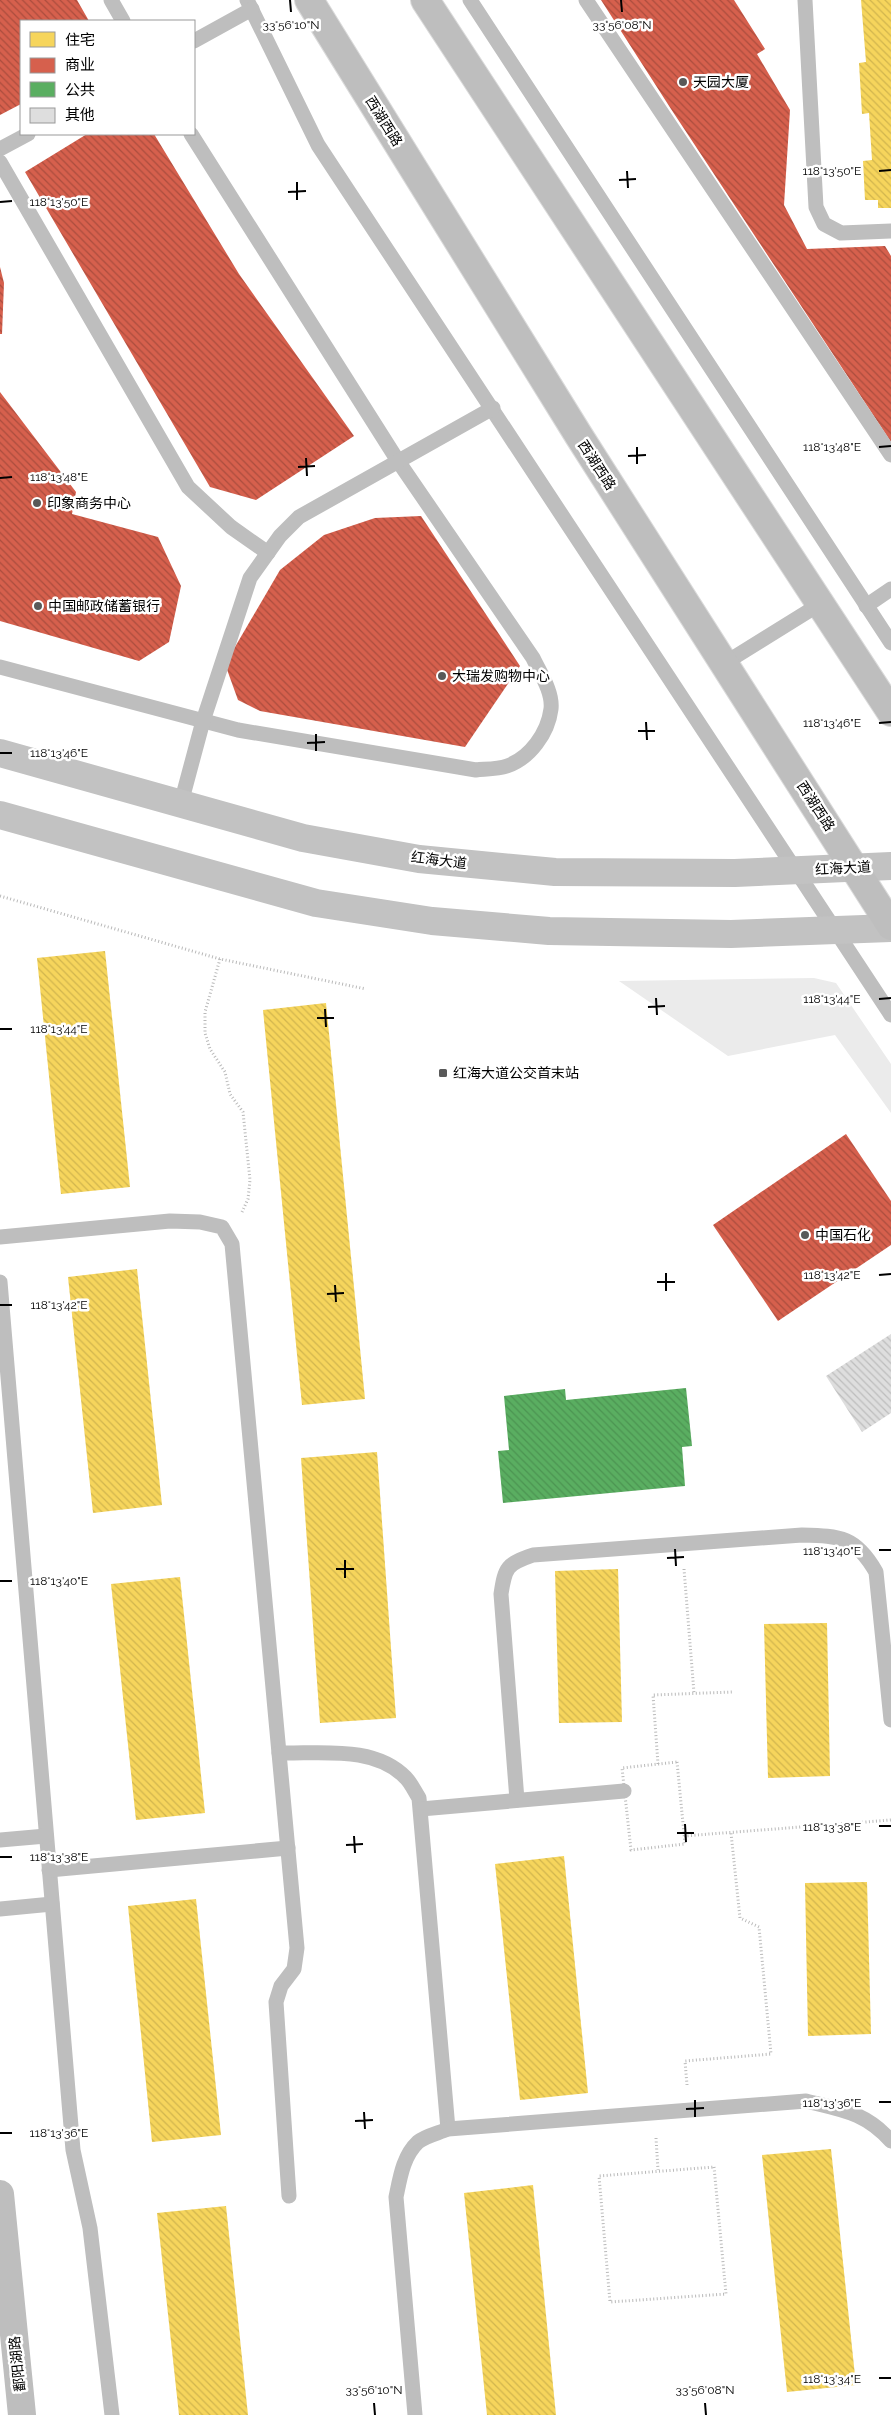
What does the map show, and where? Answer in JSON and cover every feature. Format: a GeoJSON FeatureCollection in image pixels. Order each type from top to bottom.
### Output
{"type":"FeatureCollection","features":[{"type":"Feature","properties":{"kind":"main road","name":"西湖西路"},"geometry":{"type":"LineString","coordinates":[[309,0],[574,428],[856,868],[891,927]]}},
{"type":"Feature","properties":{"kind":"main road"},"geometry":{"type":"LineString","coordinates":[[425,0],[891,712]]}},
{"type":"Feature","properties":{"kind":"main road","name":"红海大道"},"geometry":{"type":"LineString","coordinates":[[0,753],[303,838],[419,859],[555,872],[796,870],[891,866]]}},
{"type":"Feature","properties":{"kind":"main road"},"geometry":{"type":"LineString","coordinates":[[0,815],[316,902],[432,921],[549,931],[731,934],[891,927]]}},
{"type":"Feature","properties":{"kind":"main road","name":"鄱阳湖路"},"geometry":{"type":"LineString","coordinates":[[0,2194],[22,2415]]}},
{"type":"Feature","properties":{"kind":"lane"},"geometry":{"type":"LineString","coordinates":[[111,0],[122,20]]}},
{"type":"Feature","properties":{"kind":"lane"},"geometry":{"type":"LineString","coordinates":[[470,0],[891,643]]}},
{"type":"Feature","properties":{"kind":"lane"},"geometry":{"type":"LineString","coordinates":[[586,0],[891,455]]}},
{"type":"Feature","properties":{"kind":"lane"},"geometry":{"type":"LineString","coordinates":[[805,0],[816,207],[824,224],[841,233],[891,231]]}},
{"type":"Feature","properties":{"kind":"lane"},"geometry":{"type":"LineString","coordinates":[[195,41],[250,4],[318,145],[891,1015]]}},
{"type":"Feature","properties":{"kind":"lane"},"geometry":{"type":"LineString","coordinates":[[0,150],[26,135]]}},
{"type":"Feature","properties":{"kind":"lane"},"geometry":{"type":"LineString","coordinates":[[0,666],[238,730],[476,770],[507,766],[528,755],[544,730],[551,709],[547,689],[533,658],[398,461],[192,135]]}},
{"type":"Feature","properties":{"kind":"lane"},"geometry":{"type":"LineString","coordinates":[[0,162],[188,487],[231,527],[268,553]]}},
{"type":"Feature","properties":{"kind":"lane"},"geometry":{"type":"LineString","coordinates":[[181,804],[203,721],[250,578],[280,536],[299,517],[493,408]]}},
{"type":"Feature","properties":{"kind":"lane"},"geometry":{"type":"LineString","coordinates":[[866,606],[891,589]]}},
{"type":"Feature","properties":{"kind":"lane"},"geometry":{"type":"LineString","coordinates":[[724,663],[820,604]]}},
{"type":"Feature","properties":{"kind":"lane"},"geometry":{"type":"LineString","coordinates":[[0,1237],[170,1221],[200,1222],[222,1227],[232,1244],[297,1948],[294,1969],[281,1986],[276,2002],[290,2196]]}},
{"type":"Feature","properties":{"kind":"lane"},"geometry":{"type":"LineString","coordinates":[[0,1282],[73,2150],[90,2228],[112,2415]]}},
{"type":"Feature","properties":{"kind":"lane"},"geometry":{"type":"LineString","coordinates":[[517,1800],[501,1594],[504,1571],[515,1561],[533,1554],[802,1535],[836,1536],[852,1542],[865,1554],[876,1572],[891,1720]]}},
{"type":"Feature","properties":{"kind":"lane"},"geometry":{"type":"LineString","coordinates":[[279,1753],[356,1754],[372,1758],[387,1764],[406,1778],[419,1798],[448,2129]]}},
{"type":"Feature","properties":{"kind":"lane"},"geometry":{"type":"LineString","coordinates":[[421,1809],[624,1791]]}},
{"type":"Feature","properties":{"kind":"lane"},"geometry":{"type":"LineString","coordinates":[[0,1840],[46,1836]]}},
{"type":"Feature","properties":{"kind":"lane"},"geometry":{"type":"LineString","coordinates":[[49,1870],[288,1848]]}},
{"type":"Feature","properties":{"kind":"lane"},"geometry":{"type":"LineString","coordinates":[[0,1909],[52,1904]]}},
{"type":"Feature","properties":{"kind":"lane"},"geometry":{"type":"LineString","coordinates":[[415,2415],[396,2198],[400,2178],[411,2152],[419,2141],[448,2129],[806,2101],[856,2114],[878,2126],[891,2141]]}},
{"type":"Feature","properties":{"kind":"path"},"geometry":{"type":"LineString","coordinates":[[0,896],[220,958],[366,989]]}},
{"type":"Feature","properties":{"kind":"path"},"geometry":{"type":"LineString","coordinates":[[220,958],[205,1012],[205,1032],[210,1049],[225,1072],[230,1094],[243,1112],[250,1180],[248,1199],[243,1211],[222,1227]]}},
{"type":"Feature","properties":{"kind":"path"},"geometry":{"type":"LineString","coordinates":[[682,1544],[694,1693]]}},
{"type":"Feature","properties":{"kind":"path"},"geometry":{"type":"LineString","coordinates":[[658,1764],[653,1695],[732,1692]]}},
{"type":"Feature","properties":{"kind":"path"},"geometry":{"type":"LineString","coordinates":[[676,1762],[685,1844],[631,1850],[622,1768],[658,1764],[676,1762]]}},
{"type":"Feature","properties":{"kind":"path"},"geometry":{"type":"LineString","coordinates":[[684,1836],[891,1820]]}},
{"type":"Feature","properties":{"kind":"path"},"geometry":{"type":"LineString","coordinates":[[690,2110],[685,2061],[771,2054],[759,1927],[740,1918],[731,1833]]}},
{"type":"Feature","properties":{"kind":"path"},"geometry":{"type":"LineString","coordinates":[[714,2166],[726,2294],[610,2302],[599,2176],[658,2170],[714,2166]]}},
{"type":"Feature","properties":{"kind":"shaded area"},"geometry":{"type":"Polygon","coordinates":[[[814,978],[836,983],[891,1064],[891,1113],[835,1035],[728,1056],[619,981],[814,978]]]}},
{"type":"Feature","properties":{"kind":"building: 住宅"},"geometry":{"type":"Polygon","coordinates":[[[861,0],[891,0],[891,208],[878,208],[878,200],[865,200],[863,161],[872,160],[869,113],[862,114],[859,63],[866,62],[861,0]]]}},
{"type":"Feature","properties":{"kind":"building: 住宅"},"geometry":{"type":"Polygon","coordinates":[[[105,951],[130,1187],[61,1194],[37,958],[105,951]]]}},
{"type":"Feature","properties":{"kind":"building: 住宅"},"geometry":{"type":"Polygon","coordinates":[[[326,1003],[365,1399],[302,1405],[263,1010],[326,1003]]]}},
{"type":"Feature","properties":{"kind":"building: 住宅"},"geometry":{"type":"Polygon","coordinates":[[[137,1269],[162,1505],[93,1513],[68,1277],[137,1269]]]}},
{"type":"Feature","properties":{"kind":"building: 住宅"},"geometry":{"type":"Polygon","coordinates":[[[377,1452],[396,1718],[320,1723],[301,1458],[377,1452]]]}},
{"type":"Feature","properties":{"kind":"building: 住宅"},"geometry":{"type":"Polygon","coordinates":[[[618,1569],[622,1722],[559,1723],[555,1571],[618,1569]]]}},
{"type":"Feature","properties":{"kind":"building: 住宅"},"geometry":{"type":"Polygon","coordinates":[[[180,1577],[205,1813],[136,1820],[111,1584],[180,1577]]]}},
{"type":"Feature","properties":{"kind":"building: 住宅"},"geometry":{"type":"Polygon","coordinates":[[[827,1623],[830,1776],[768,1778],[764,1624],[827,1623]]]}},
{"type":"Feature","properties":{"kind":"building: 住宅"},"geometry":{"type":"Polygon","coordinates":[[[564,1856],[588,2093],[520,2100],[495,1864],[564,1856]]]}},
{"type":"Feature","properties":{"kind":"building: 住宅"},"geometry":{"type":"Polygon","coordinates":[[[867,1882],[871,2034],[808,2036],[805,1883],[867,1882]]]}},
{"type":"Feature","properties":{"kind":"building: 住宅"},"geometry":{"type":"Polygon","coordinates":[[[196,1899],[221,2135],[152,2142],[128,1906],[196,1899]]]}},
{"type":"Feature","properties":{"kind":"building: 住宅"},"geometry":{"type":"Polygon","coordinates":[[[831,2149],[856,2385],[787,2392],[762,2155],[831,2149]]]}},
{"type":"Feature","properties":{"kind":"building: 住宅"},"geometry":{"type":"Polygon","coordinates":[[[533,2185],[556,2415],[487,2415],[464,2193],[533,2185]]]}},
{"type":"Feature","properties":{"kind":"building: 住宅"},"geometry":{"type":"Polygon","coordinates":[[[226,2206],[248,2415],[179,2415],[157,2213],[226,2206]]]}},
{"type":"Feature","properties":{"kind":"building: 商业"},"geometry":{"type":"Polygon","coordinates":[[[0,0],[77,0],[88,20],[20,20],[20,105],[0,115],[0,0]]]}},
{"type":"Feature","properties":{"kind":"building: 商业"},"geometry":{"type":"Polygon","coordinates":[[[601,0],[734,0],[765,49],[757,54],[790,110],[784,205],[807,249],[885,246],[891,256],[891,442],[671,109],[601,0]]]}},
{"type":"Feature","properties":{"kind":"building: 商业"},"geometry":{"type":"Polygon","coordinates":[[[85,135],[155,135],[239,274],[354,436],[256,500],[210,487],[25,172],[85,135]]]}},
{"type":"Feature","properties":{"kind":"building: 商业"},"geometry":{"type":"Polygon","coordinates":[[[0,267],[4,283],[2,334],[0,334],[0,267]]]}},
{"type":"Feature","properties":{"kind":"building: 商业"},"geometry":{"type":"Polygon","coordinates":[[[0,392],[76,492],[72,514],[158,537],[181,586],[169,642],[139,661],[0,621],[0,392]]]}},
{"type":"Feature","properties":{"kind":"building: 商业"},"geometry":{"type":"Polygon","coordinates":[[[421,516],[520,666],[465,747],[260,711],[238,700],[225,664],[280,570],[324,535],[375,518],[421,516]]]}},
{"type":"Feature","properties":{"kind":"building: 商业","name":"中国石化"},"geometry":{"type":"Polygon","coordinates":[[[846,1134],[891,1201],[891,1245],[778,1321],[713,1225],[846,1134]]]}},
{"type":"Feature","properties":{"kind":"building: 公共"},"geometry":{"type":"Polygon","coordinates":[[[686,1388],[692,1446],[682,1447],[685,1486],[503,1503],[498,1451],[509,1450],[504,1396],[565,1389],[566,1400],[686,1388]]]}},
{"type":"Feature","properties":{"kind":"building: 其他"},"geometry":{"type":"Polygon","coordinates":[[[891,1334],[891,1413],[862,1432],[826,1376],[891,1334]]]}},
{"type":"Feature","properties":{"kind":"place","name":"天园大厦"},"geometry":{"type":"Point","coordinates":[683,82]}},
{"type":"Feature","properties":{"kind":"place","name":"印象商务中心"},"geometry":{"type":"Point","coordinates":[37,503]}},
{"type":"Feature","properties":{"kind":"place","name":"中国邮政储蓄银行"},"geometry":{"type":"Point","coordinates":[38,606]}},
{"type":"Feature","properties":{"kind":"place","name":"大瑞发购物中心"},"geometry":{"type":"Point","coordinates":[442,676]}},
{"type":"Feature","properties":{"kind":"place","name":"红海大道公交首末站"},"geometry":{"type":"Point","coordinates":[443,1073]}},
{"type":"Feature","properties":{"kind":"place","name":"中国石化"},"geometry":{"type":"Point","coordinates":[805,1235]}}]}
